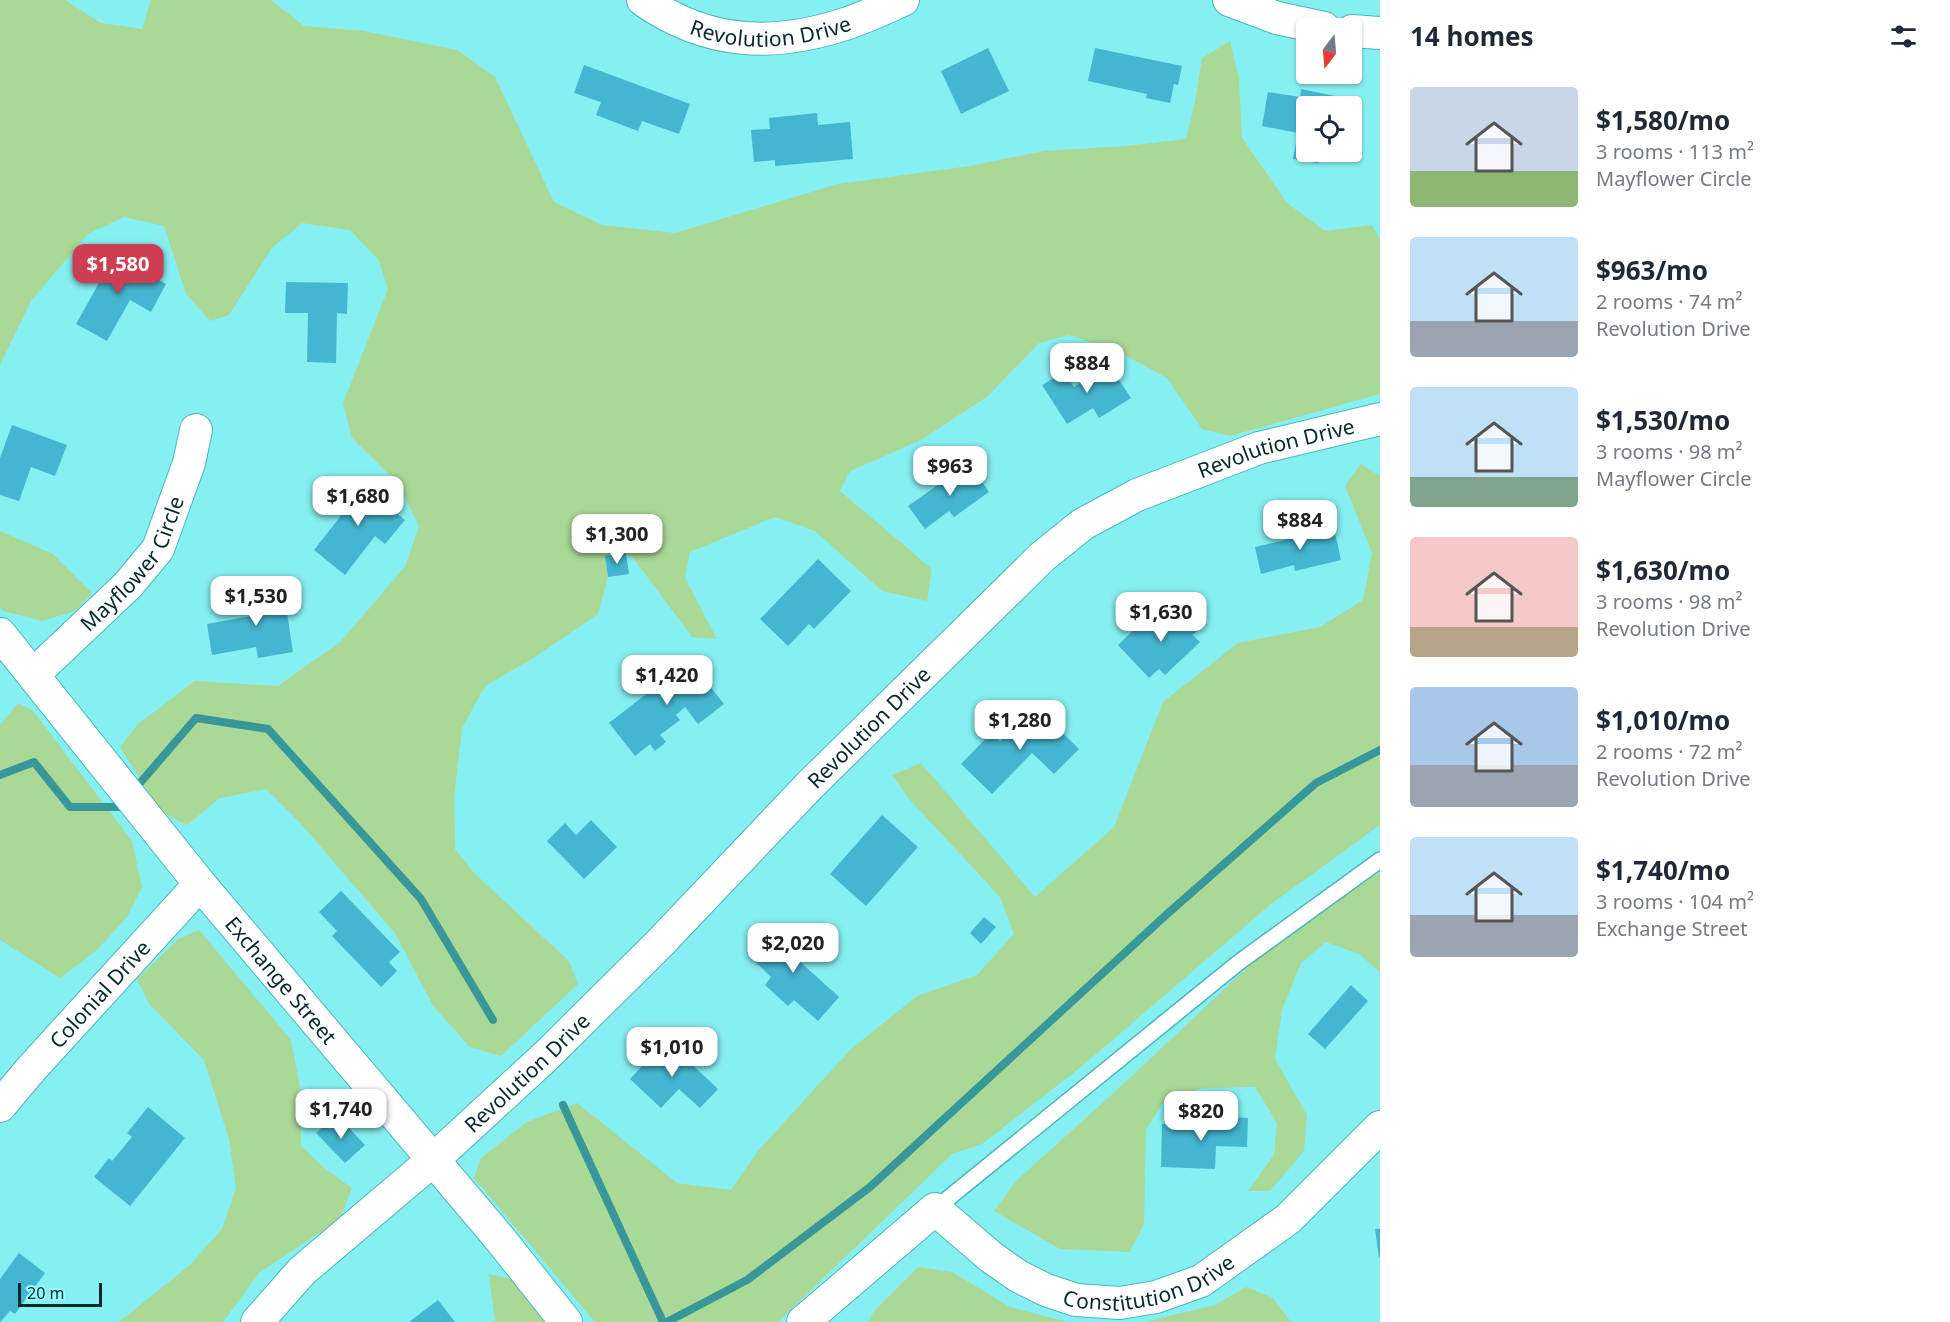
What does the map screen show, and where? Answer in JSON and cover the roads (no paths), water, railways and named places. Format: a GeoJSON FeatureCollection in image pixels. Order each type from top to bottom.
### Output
{"type":"FeatureCollection","features":[{"type":"Feature","properties":{"kind":"street","name":"Revolution Drive"},"geometry":{"type":"LineString","coordinates":[[643,0],[663,14],[701,30],[741,39],[798,37],[848,23],[903,0]]}},
{"type":"Feature","properties":{"kind":"street"},"geometry":{"type":"LineString","coordinates":[[1229,0],[1277,18],[1296,22]]}},
{"type":"Feature","properties":{"kind":"street"},"geometry":{"type":"LineString","coordinates":[[1362,32],[1380,33]]}},
{"type":"Feature","properties":{"kind":"street","name":"Revolution Drive"},"geometry":{"type":"LineString","coordinates":[[257,1322],[302,1271],[433,1160],[547,1055],[660,943],[810,785],[1042,557],[1083,524],[1137,495],[1259,448],[1380,419]]}},
{"type":"Feature","properties":{"kind":"street","name":"Mayflower Circle"},"geometry":{"type":"LineString","coordinates":[[34,674],[128,585],[158,549],[189,463],[196,430]]}},
{"type":"Feature","properties":{"kind":"street","name":"Exchange Street"},"geometry":{"type":"LineString","coordinates":[[0,634],[200,884],[500,1239],[566,1322]]}},
{"type":"Feature","properties":{"kind":"street","name":"Colonial Drive"},"geometry":{"type":"LineString","coordinates":[[0,1106],[200,884]]}},
{"type":"Feature","properties":{"kind":"street","name":"Constitution Drive"},"geometry":{"type":"LineString","coordinates":[[935,1209],[991,1257],[1018,1276],[1046,1290],[1076,1300],[1120,1303],[1156,1297],[1201,1281],[1288,1219],[1380,1127]]}},
{"type":"Feature","properties":{"kind":"street"},"geometry":{"type":"LineString","coordinates":[[803,1322],[935,1209]]}},
{"type":"Feature","properties":{"kind":"lane"},"geometry":{"type":"LineString","coordinates":[[935,1209],[1238,963],[1380,860]]}},
{"type":"Feature","properties":{"kind":"waterway"},"geometry":{"type":"LineString","coordinates":[[134,790],[196,718],[268,729],[421,899],[493,1020]]}},
{"type":"Feature","properties":{"kind":"waterway"},"geometry":{"type":"LineString","coordinates":[[667,1322],[747,1280],[870,1187],[1166,915],[1316,783],[1380,750]]}},
{"type":"Feature","properties":{"kind":"waterway"},"geometry":{"type":"LineString","coordinates":[[0,775],[34,762],[70,807],[119,807],[125,800]]}},
{"type":"Feature","properties":{"kind":"waterway"},"geometry":{"type":"LineString","coordinates":[[563,1105],[663,1322]]}}]}
